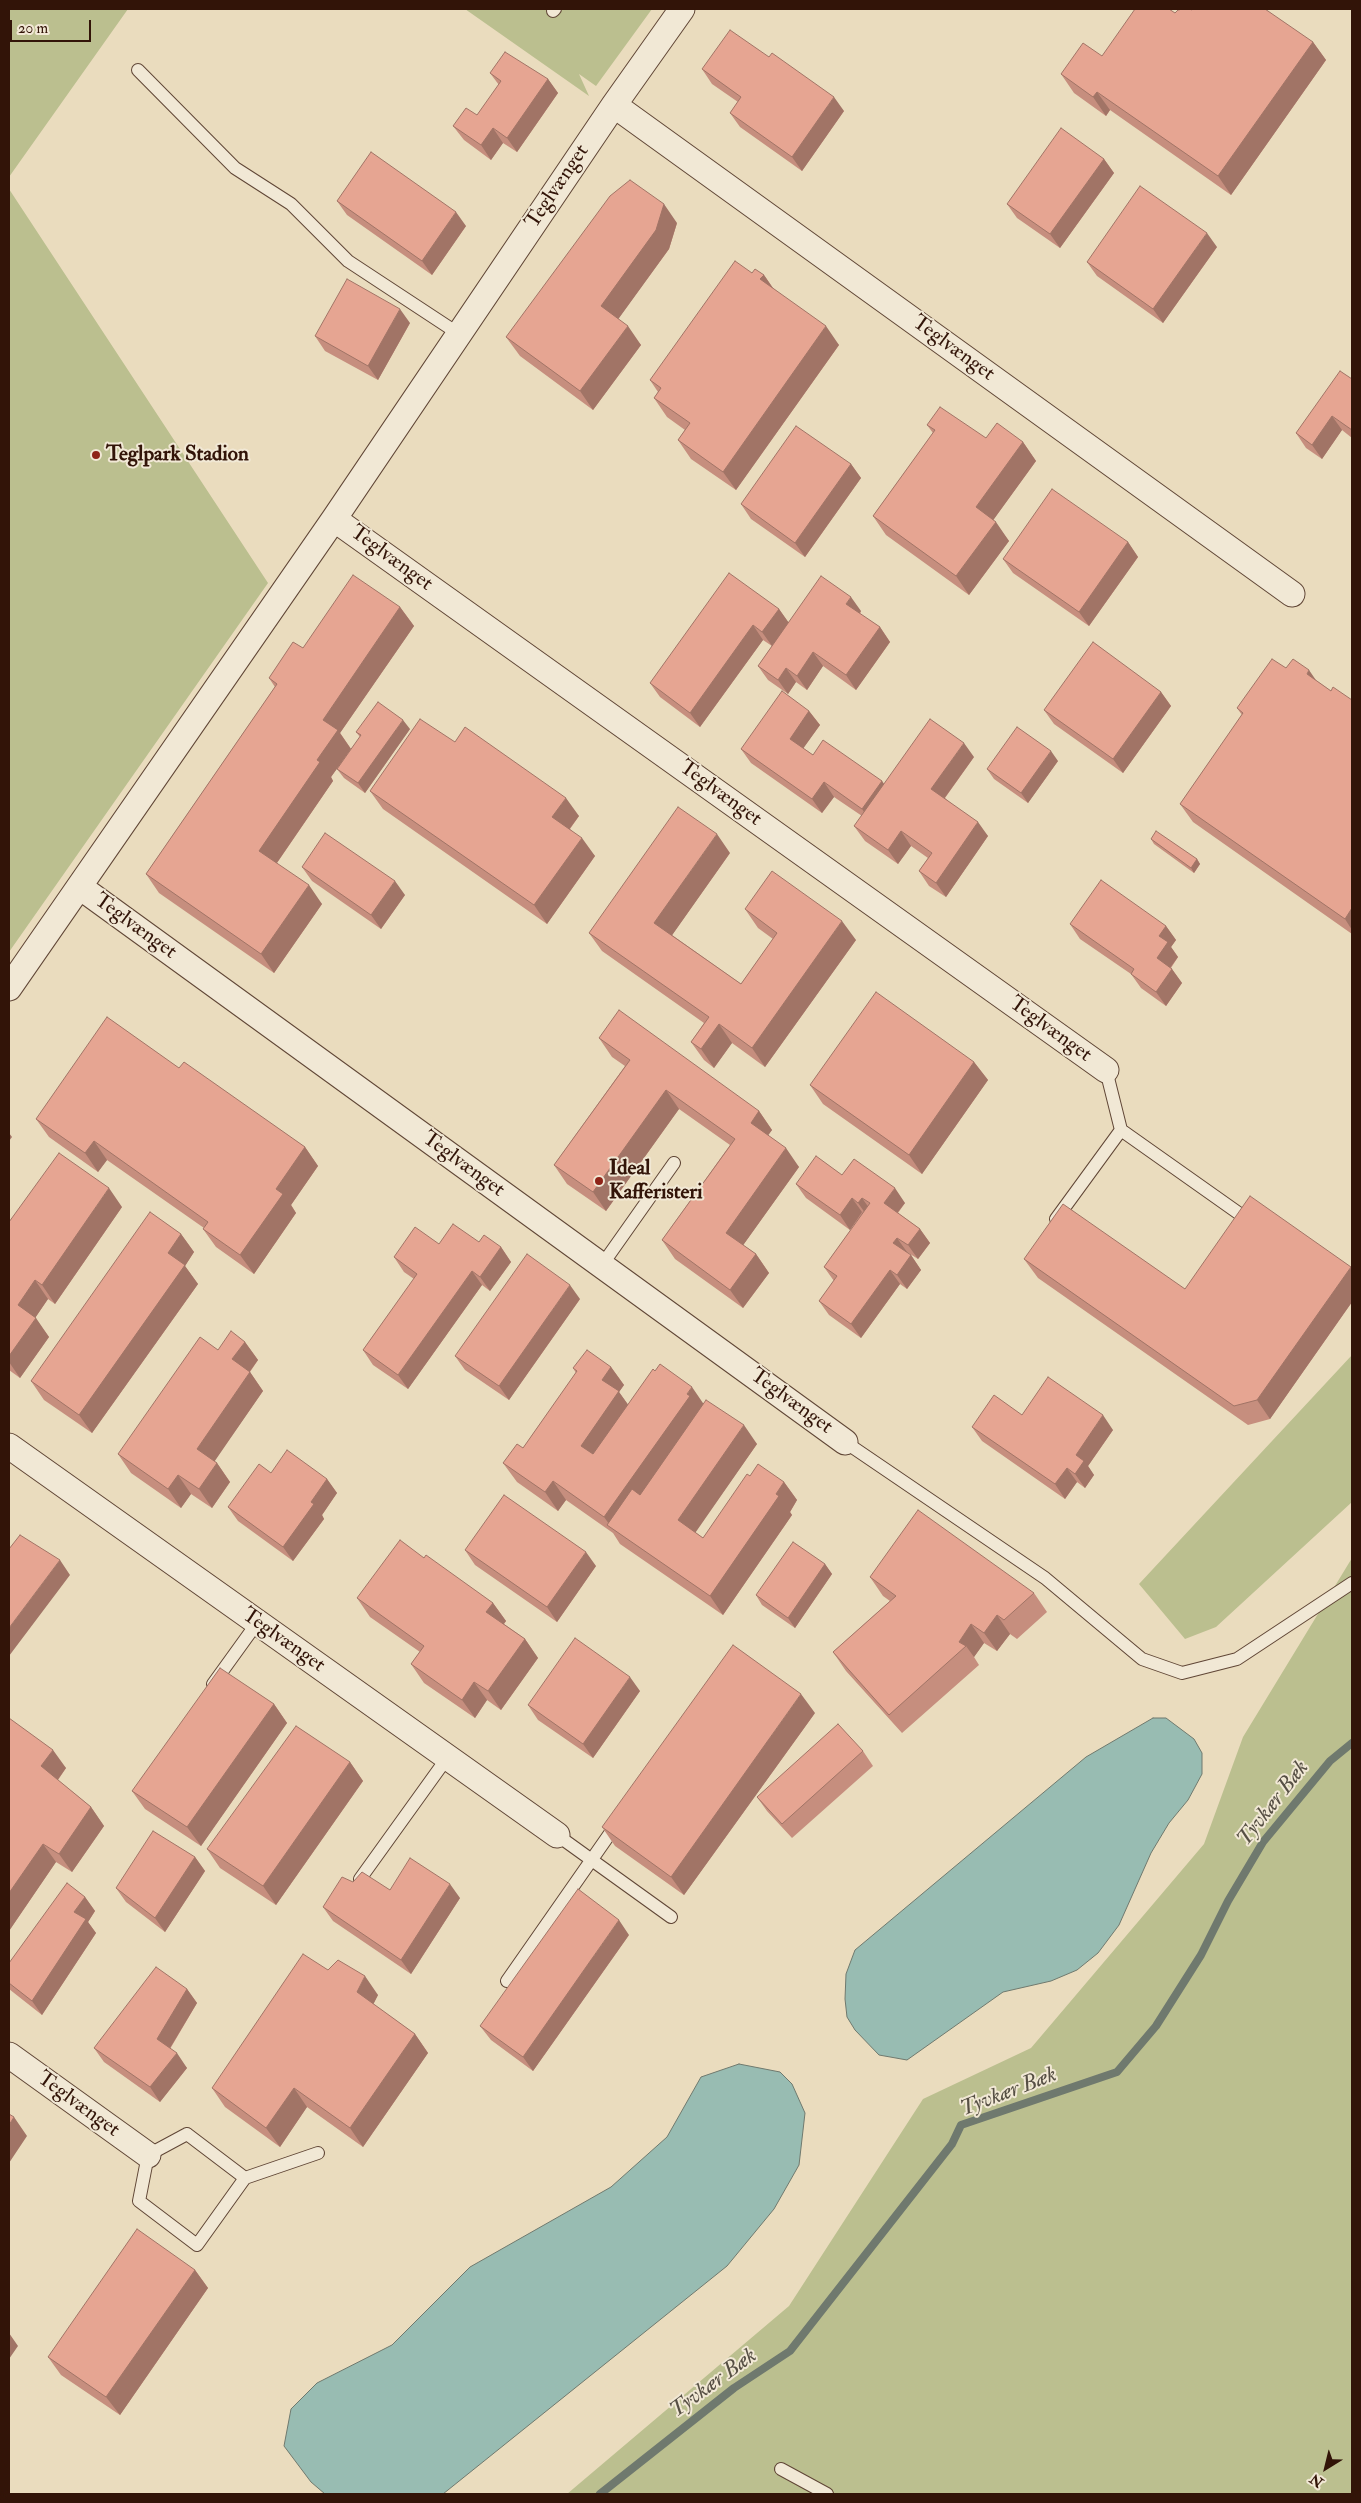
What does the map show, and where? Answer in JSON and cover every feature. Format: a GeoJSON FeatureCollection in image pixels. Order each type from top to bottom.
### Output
{"type":"FeatureCollection","features":[{"type":"Feature","properties":{"kind":"street","name":"Teglvænget"},"geometry":{"type":"LineString","coordinates":[[9,988],[334,519],[614,105],[682,9]]}},
{"type":"Feature","properties":{"kind":"street","name":"Teglvænget"},"geometry":{"type":"LineString","coordinates":[[614,105],[1292,594]]}},
{"type":"Feature","properties":{"kind":"street","name":"Teglvænget"},"geometry":{"type":"LineString","coordinates":[[334,519],[1106,1070]]}},
{"type":"Feature","properties":{"kind":"street","name":"Teglvænget"},"geometry":{"type":"LineString","coordinates":[[80,887],[846,1442]]}},
{"type":"Feature","properties":{"kind":"street","name":"Teglvænget"},"geometry":{"type":"LineString","coordinates":[[9,1446],[557,1836]]}},
{"type":"Feature","properties":{"kind":"street","name":"Teglvænget"},"geometry":{"type":"LineString","coordinates":[[9,2055],[148,2155]]}},
{"type":"Feature","properties":{"kind":"lane"},"geometry":{"type":"LineString","coordinates":[[138,70],[234,168],[291,204],[348,261],[459,334]]}},
{"type":"Feature","properties":{"kind":"lane"},"geometry":{"type":"LineString","coordinates":[[1106,1070],[1121,1130],[1244,1217]]}},
{"type":"Feature","properties":{"kind":"lane"},"geometry":{"type":"LineString","coordinates":[[1046,1232],[1121,1130]]}},
{"type":"Feature","properties":{"kind":"lane"},"geometry":{"type":"LineString","coordinates":[[602,1265],[674,1163]]}},
{"type":"Feature","properties":{"kind":"lane"},"geometry":{"type":"LineString","coordinates":[[846,1442],[1045,1578],[1142,1660],[1182,1673],[1237,1659],[1352,1583]]}},
{"type":"Feature","properties":{"kind":"lane"},"geometry":{"type":"LineString","coordinates":[[206,1694],[257,1623]]}},
{"type":"Feature","properties":{"kind":"lane"},"geometry":{"type":"LineString","coordinates":[[360,1879],[447,1758]]}},
{"type":"Feature","properties":{"kind":"lane"},"geometry":{"type":"LineString","coordinates":[[507,1981],[625,1812]]}},
{"type":"Feature","properties":{"kind":"lane"},"geometry":{"type":"LineString","coordinates":[[557,1836],[671,1917]]}},
{"type":"Feature","properties":{"kind":"lane"},"geometry":{"type":"LineString","coordinates":[[245,2178],[187,2134],[148,2155],[139,2201],[197,2245],[245,2178],[318,2152]]}},
{"type":"Feature","properties":{"kind":"lane"},"geometry":{"type":"LineString","coordinates":[[781,2469],[827,2494]]}},
{"type":"Feature","properties":{"kind":"green space"},"geometry":{"type":"Polygon","coordinates":[[[9,9],[128,9],[9,177],[9,9]]]}},
{"type":"Feature","properties":{"kind":"green space"},"geometry":{"type":"Polygon","coordinates":[[[465,9],[652,9],[596,86],[579,74],[589,96],[465,9]]]}},
{"type":"Feature","properties":{"kind":"green space","name":"Teglpark Stadion"},"geometry":{"type":"Polygon","coordinates":[[[9,189],[268,583],[9,952],[9,189]]]}},
{"type":"Feature","properties":{"kind":"green space"},"geometry":{"type":"Polygon","coordinates":[[[1352,1355],[1352,1502],[1216,1627],[1185,1639],[1139,1584],[1352,1355]]]}},
{"type":"Feature","properties":{"kind":"green space"},"geometry":{"type":"Polygon","coordinates":[[[1352,1558],[1352,2494],[567,2494],[789,2306],[923,2099],[1031,2048],[1204,1844],[1243,1737],[1352,1558]]]}},
{"type":"Feature","properties":{"kind":"water"},"geometry":{"type":"Polygon","coordinates":[[[1153,1718],[1166,1718],[1194,1739],[1202,1753],[1202,1774],[1188,1800],[1169,1823],[1151,1853],[1119,1925],[1098,1953],[1077,1970],[1051,1981],[1003,1992],[907,2060],[879,2055],[855,2030],[847,2017],[845,1999],[846,1974],[855,1950],[1086,1757],[1153,1718]]]}},
{"type":"Feature","properties":{"kind":"water"},"geometry":{"type":"Polygon","coordinates":[[[739,2064],[780,2072],[792,2084],[805,2113],[799,2165],[774,2209],[727,2266],[443,2494],[325,2494],[311,2482],[284,2446],[291,2409],[317,2383],[392,2345],[470,2267],[611,2187],[667,2137],[701,2077],[739,2064]]]}},
{"type":"Feature","properties":{"kind":"building"},"geometry":{"type":"Polygon","coordinates":[[[1135,9],[1169,9],[1175,13],[1183,9],[1265,9],[1313,42],[1218,176],[1097,92],[1093,97],[1061,74],[1083,43],[1102,56],[1135,9]]]}},
{"type":"Feature","properties":{"kind":"building"},"geometry":{"type":"Polygon","coordinates":[[[730,30],[769,57],[772,53],[834,97],[792,157],[730,113],[741,97],[702,69],[730,30]]]}},
{"type":"Feature","properties":{"kind":"building"},"geometry":{"type":"Polygon","coordinates":[[[505,52],[548,79],[507,138],[493,128],[481,145],[453,126],[466,108],[477,115],[501,81],[490,73],[505,52]]]}},
{"type":"Feature","properties":{"kind":"building"},"geometry":{"type":"Polygon","coordinates":[[[1061,128],[1104,159],[1050,234],[1007,204],[1061,128]]]}},
{"type":"Feature","properties":{"kind":"building"},"geometry":{"type":"Polygon","coordinates":[[[371,152],[456,212],[422,261],[337,201],[371,152]]]}},
{"type":"Feature","properties":{"kind":"building"},"geometry":{"type":"Polygon","coordinates":[[[630,180],[664,204],[656,230],[601,306],[628,326],[580,391],[506,337],[610,196],[630,180]]]}},
{"type":"Feature","properties":{"kind":"building"},"geometry":{"type":"Polygon","coordinates":[[[1140,186],[1207,233],[1153,309],[1087,262],[1140,186]]]}},
{"type":"Feature","properties":{"kind":"building"},"geometry":{"type":"Polygon","coordinates":[[[735,261],[752,273],[755,269],[764,275],[760,279],[826,326],[723,472],[678,440],[690,423],[654,398],[661,388],[650,380],[735,261]]]}},
{"type":"Feature","properties":{"kind":"building"},"geometry":{"type":"Polygon","coordinates":[[[347,279],[400,309],[368,366],[315,336],[347,279]]]}},
{"type":"Feature","properties":{"kind":"building"},"geometry":{"type":"Polygon","coordinates":[[[1340,371],[1352,379],[1352,430],[1332,416],[1312,445],[1296,433],[1340,371]]]}},
{"type":"Feature","properties":{"kind":"building"},"geometry":{"type":"Polygon","coordinates":[[[940,407],[986,438],[997,423],[1023,442],[976,507],[996,522],[956,576],[873,516],[935,430],[927,425],[940,407]]]}},
{"type":"Feature","properties":{"kind":"building"},"geometry":{"type":"Polygon","coordinates":[[[796,426],[851,464],[795,543],[741,504],[796,426]]]}},
{"type":"Feature","properties":{"kind":"building"},"geometry":{"type":"Polygon","coordinates":[[[1052,489],[1128,542],[1079,612],[1003,559],[1052,489]]]}},
{"type":"Feature","properties":{"kind":"building"},"geometry":{"type":"Polygon","coordinates":[[[729,573],[779,609],[762,632],[753,625],[690,713],[650,683],[729,573]]]}},
{"type":"Feature","properties":{"kind":"building"},"geometry":{"type":"Polygon","coordinates":[[[353,575],[400,607],[323,720],[338,730],[317,760],[320,762],[259,851],[309,885],[261,954],[146,874],[277,684],[269,678],[293,642],[303,648],[353,575]]]}},
{"type":"Feature","properties":{"kind":"building"},"geometry":{"type":"Polygon","coordinates":[[[821,576],[851,597],[846,604],[880,627],[846,675],[813,652],[797,676],[786,668],[778,680],[758,666],[821,576]]]}},
{"type":"Feature","properties":{"kind":"building"},"geometry":{"type":"Polygon","coordinates":[[[1093,642],[1161,692],[1113,759],[1044,710],[1093,642]]]}},
{"type":"Feature","properties":{"kind":"building"},"geometry":{"type":"Polygon","coordinates":[[[1272,659],[1286,668],[1293,659],[1309,670],[1307,674],[1331,691],[1333,687],[1352,700],[1352,908],[1345,919],[1180,804],[1243,713],[1237,708],[1272,659]]]}},
{"type":"Feature","properties":{"kind":"building"},"geometry":{"type":"Polygon","coordinates":[[[782,691],[809,711],[790,739],[813,755],[823,740],[882,781],[862,809],[824,782],[812,799],[741,749],[782,691]]]}},
{"type":"Feature","properties":{"kind":"building"},"geometry":{"type":"Polygon","coordinates":[[[378,702],[403,720],[358,783],[337,769],[361,735],[356,732],[378,702]]]}},
{"type":"Feature","properties":{"kind":"building"},"geometry":{"type":"Polygon","coordinates":[[[420,719],[455,742],[465,727],[566,798],[552,817],[582,838],[534,905],[370,791],[420,719]]]}},
{"type":"Feature","properties":{"kind":"building"},"geometry":{"type":"Polygon","coordinates":[[[930,719],[964,743],[931,789],[978,822],[936,883],[919,871],[932,853],[901,831],[888,850],[854,826],[930,719]]]}},
{"type":"Feature","properties":{"kind":"building"},"geometry":{"type":"Polygon","coordinates":[[[1017,727],[1051,751],[1021,793],[987,769],[1017,727]]]}},
{"type":"Feature","properties":{"kind":"building"},"geometry":{"type":"Polygon","coordinates":[[[678,807],[717,834],[654,923],[741,984],[777,933],[745,909],[772,871],[842,921],[752,1048],[719,1024],[701,1049],[691,1042],[709,1017],[589,933],[678,807]]]}},
{"type":"Feature","properties":{"kind":"building"},"geometry":{"type":"Polygon","coordinates":[[[1156,831],[1197,859],[1191,868],[1151,839],[1156,831]]]}},
{"type":"Feature","properties":{"kind":"building"},"geometry":{"type":"Polygon","coordinates":[[[325,833],[395,881],[371,915],[302,867],[325,833]]]}},
{"type":"Feature","properties":{"kind":"building"},"geometry":{"type":"Polygon","coordinates":[[[1101,880],[1166,926],[1159,936],[1168,942],[1157,958],[1172,969],[1156,992],[1131,974],[1134,969],[1070,924],[1101,880]]]}},
{"type":"Feature","properties":{"kind":"building"},"geometry":{"type":"Polygon","coordinates":[[[876,992],[974,1062],[909,1155],[810,1085],[876,992]]]}},
{"type":"Feature","properties":{"kind":"building"},"geometry":{"type":"Polygon","coordinates":[[[619,1010],[759,1111],[751,1123],[786,1148],[726,1233],[756,1254],[730,1290],[662,1240],[735,1139],[666,1090],[593,1192],[554,1165],[630,1060],[599,1038],[619,1010]]]}},
{"type":"Feature","properties":{"kind":"building"},"geometry":{"type":"Polygon","coordinates":[[[107,1017],[179,1068],[184,1062],[305,1147],[276,1189],[283,1194],[240,1255],[203,1229],[208,1222],[94,1141],[85,1153],[36,1119],[107,1017]]]}},
{"type":"Feature","properties":{"kind":"building"},"geometry":{"type":"Polygon","coordinates":[[[59,1153],[109,1188],[42,1285],[35,1280],[18,1305],[36,1318],[9,1356],[9,1222],[59,1153]]]}},
{"type":"Feature","properties":{"kind":"building"},"geometry":{"type":"Polygon","coordinates":[[[816,1156],[842,1175],[854,1159],[895,1188],[884,1203],[920,1229],[908,1245],[897,1238],[893,1243],[911,1255],[897,1275],[890,1270],[851,1324],[819,1301],[837,1276],[824,1267],[870,1203],[862,1198],[858,1203],[852,1198],[840,1215],[796,1184],[816,1156]]]}},
{"type":"Feature","properties":{"kind":"building"},"geometry":{"type":"Polygon","coordinates":[[[1250,1196],[1351,1267],[1257,1400],[1234,1406],[1024,1259],[1063,1204],[1185,1289],[1250,1196]]]}},
{"type":"Feature","properties":{"kind":"building"},"geometry":{"type":"Polygon","coordinates":[[[150,1212],[181,1234],[168,1253],[185,1265],[79,1415],[31,1381],[150,1212]]]}},
{"type":"Feature","properties":{"kind":"building"},"geometry":{"type":"Polygon","coordinates":[[[453,1224],[479,1242],[484,1235],[501,1247],[480,1277],[472,1271],[398,1375],[363,1350],[417,1274],[394,1257],[415,1227],[439,1244],[453,1224]]]}},
{"type":"Feature","properties":{"kind":"building"},"geometry":{"type":"Polygon","coordinates":[[[527,1254],[570,1285],[499,1386],[455,1356],[527,1254]]]}},
{"type":"Feature","properties":{"kind":"building"},"geometry":{"type":"Polygon","coordinates":[[[231,1331],[245,1342],[232,1359],[250,1372],[197,1449],[217,1463],[199,1489],[178,1475],[168,1489],[118,1454],[200,1337],[218,1350],[231,1331]]]}},
{"type":"Feature","properties":{"kind":"building"},"geometry":{"type":"Polygon","coordinates":[[[587,1350],[611,1367],[602,1380],[619,1391],[581,1446],[593,1454],[653,1369],[655,1371],[660,1364],[692,1387],[687,1394],[690,1396],[604,1517],[553,1481],[545,1492],[503,1463],[517,1444],[523,1448],[577,1371],[573,1368],[587,1350]]]}},
{"type":"Feature","properties":{"kind":"building"},"geometry":{"type":"Polygon","coordinates":[[[1048,1377],[1103,1415],[1076,1455],[1084,1461],[1075,1474],[1067,1468],[1055,1484],[972,1427],[994,1395],[1022,1415],[1048,1377]]]}},
{"type":"Feature","properties":{"kind":"building"},"geometry":{"type":"Polygon","coordinates":[[[706,1400],[744,1425],[678,1520],[703,1538],[747,1474],[750,1476],[758,1464],[784,1482],[776,1494],[779,1496],[710,1596],[607,1525],[632,1489],[640,1495],[706,1400]]]}},
{"type":"Feature","properties":{"kind":"building"},"geometry":{"type":"Polygon","coordinates":[[[287,1450],[327,1479],[311,1502],[314,1504],[283,1547],[228,1507],[259,1464],[271,1473],[287,1450]]]}},
{"type":"Feature","properties":{"kind":"building"},"geometry":{"type":"Polygon","coordinates":[[[504,1495],[586,1552],[547,1607],[465,1550],[504,1495]]]}},
{"type":"Feature","properties":{"kind":"building"},"geometry":{"type":"Polygon","coordinates":[[[918,1510],[1034,1593],[1004,1620],[997,1615],[984,1633],[971,1624],[959,1642],[966,1646],[889,1715],[833,1652],[896,1596],[870,1577],[918,1510]]]}},
{"type":"Feature","properties":{"kind":"building"},"geometry":{"type":"Polygon","coordinates":[[[20,1535],[60,1560],[9,1628],[9,1549],[20,1535]]]}},
{"type":"Feature","properties":{"kind":"building"},"geometry":{"type":"Polygon","coordinates":[[[400,1540],[424,1558],[426,1555],[493,1603],[486,1612],[525,1639],[488,1691],[474,1682],[462,1700],[411,1664],[424,1646],[357,1598],[400,1540]]]}},
{"type":"Feature","properties":{"kind":"building"},"geometry":{"type":"Polygon","coordinates":[[[793,1542],[825,1564],[788,1618],[756,1595],[793,1542]]]}},
{"type":"Feature","properties":{"kind":"building"},"geometry":{"type":"Polygon","coordinates":[[[575,1638],[630,1677],[583,1744],[528,1705],[575,1638]]]}},
{"type":"Feature","properties":{"kind":"building"},"geometry":{"type":"Polygon","coordinates":[[[733,1645],[801,1694],[671,1877],[602,1827],[733,1645]]]}},
{"type":"Feature","properties":{"kind":"building"},"geometry":{"type":"Polygon","coordinates":[[[220,1668],[274,1704],[187,1827],[132,1791],[220,1668]]]}},
{"type":"Feature","properties":{"kind":"building"},"geometry":{"type":"Polygon","coordinates":[[[9,1718],[53,1750],[41,1766],[91,1807],[59,1854],[43,1844],[9,1893],[9,1718]]]}},
{"type":"Feature","properties":{"kind":"building"},"geometry":{"type":"Polygon","coordinates":[[[838,1724],[863,1751],[782,1824],[757,1797],[838,1724]]]}},
{"type":"Feature","properties":{"kind":"building"},"geometry":{"type":"Polygon","coordinates":[[[296,1726],[350,1762],[263,1886],[207,1849],[296,1726]]]}},
{"type":"Feature","properties":{"kind":"building"},"geometry":{"type":"Polygon","coordinates":[[[153,1831],[195,1857],[155,1918],[116,1888],[153,1831]]]}},
{"type":"Feature","properties":{"kind":"building"},"geometry":{"type":"Polygon","coordinates":[[[410,1858],[450,1884],[401,1960],[323,1907],[342,1877],[353,1882],[362,1872],[390,1890],[410,1858]]]}},
{"type":"Feature","properties":{"kind":"building"},"geometry":{"type":"Polygon","coordinates":[[[67,1883],[85,1897],[74,1912],[86,1919],[32,2001],[9,1983],[9,1963],[67,1883]]]}},
{"type":"Feature","properties":{"kind":"building"},"geometry":{"type":"Polygon","coordinates":[[[578,1889],[619,1920],[523,2057],[480,2026],[578,1889]]]}},
{"type":"Feature","properties":{"kind":"building"},"geometry":{"type":"Polygon","coordinates":[[[303,1954],[328,1970],[338,1960],[365,1976],[357,1992],[415,2034],[350,2128],[294,2088],[266,2128],[212,2088],[303,1954]]]}},
{"type":"Feature","properties":{"kind":"building"},"geometry":{"type":"Polygon","coordinates":[[[156,1967],[187,1989],[157,2039],[177,2053],[150,2087],[94,2048],[156,1967]]]}},
{"type":"Feature","properties":{"kind":"building"},"geometry":{"type":"Polygon","coordinates":[[[9,2114],[14,2117],[9,2125],[9,2114]]]}},
{"type":"Feature","properties":{"kind":"building"},"geometry":{"type":"Polygon","coordinates":[[[137,2229],[195,2270],[106,2397],[48,2357],[137,2229]]]}},
{"type":"Feature","properties":{"kind":"waterway","name":"Tyvkær Bæk"},"geometry":{"type":"LineString","coordinates":[[600,2494],[734,2388],[790,2351],[952,2144],[961,2125],[1117,2072],[1156,2026],[1201,1955],[1228,1901],[1263,1842],[1330,1761],[1352,1743]]}},
{"type":"Feature","properties":{"kind":"place","name":"Teglpark Stadion"},"geometry":{"type":"Point","coordinates":[96,455]}},
{"type":"Feature","properties":{"kind":"place","name":"Ideal Kafferisteri"},"geometry":{"type":"Point","coordinates":[599,1181]}}]}
